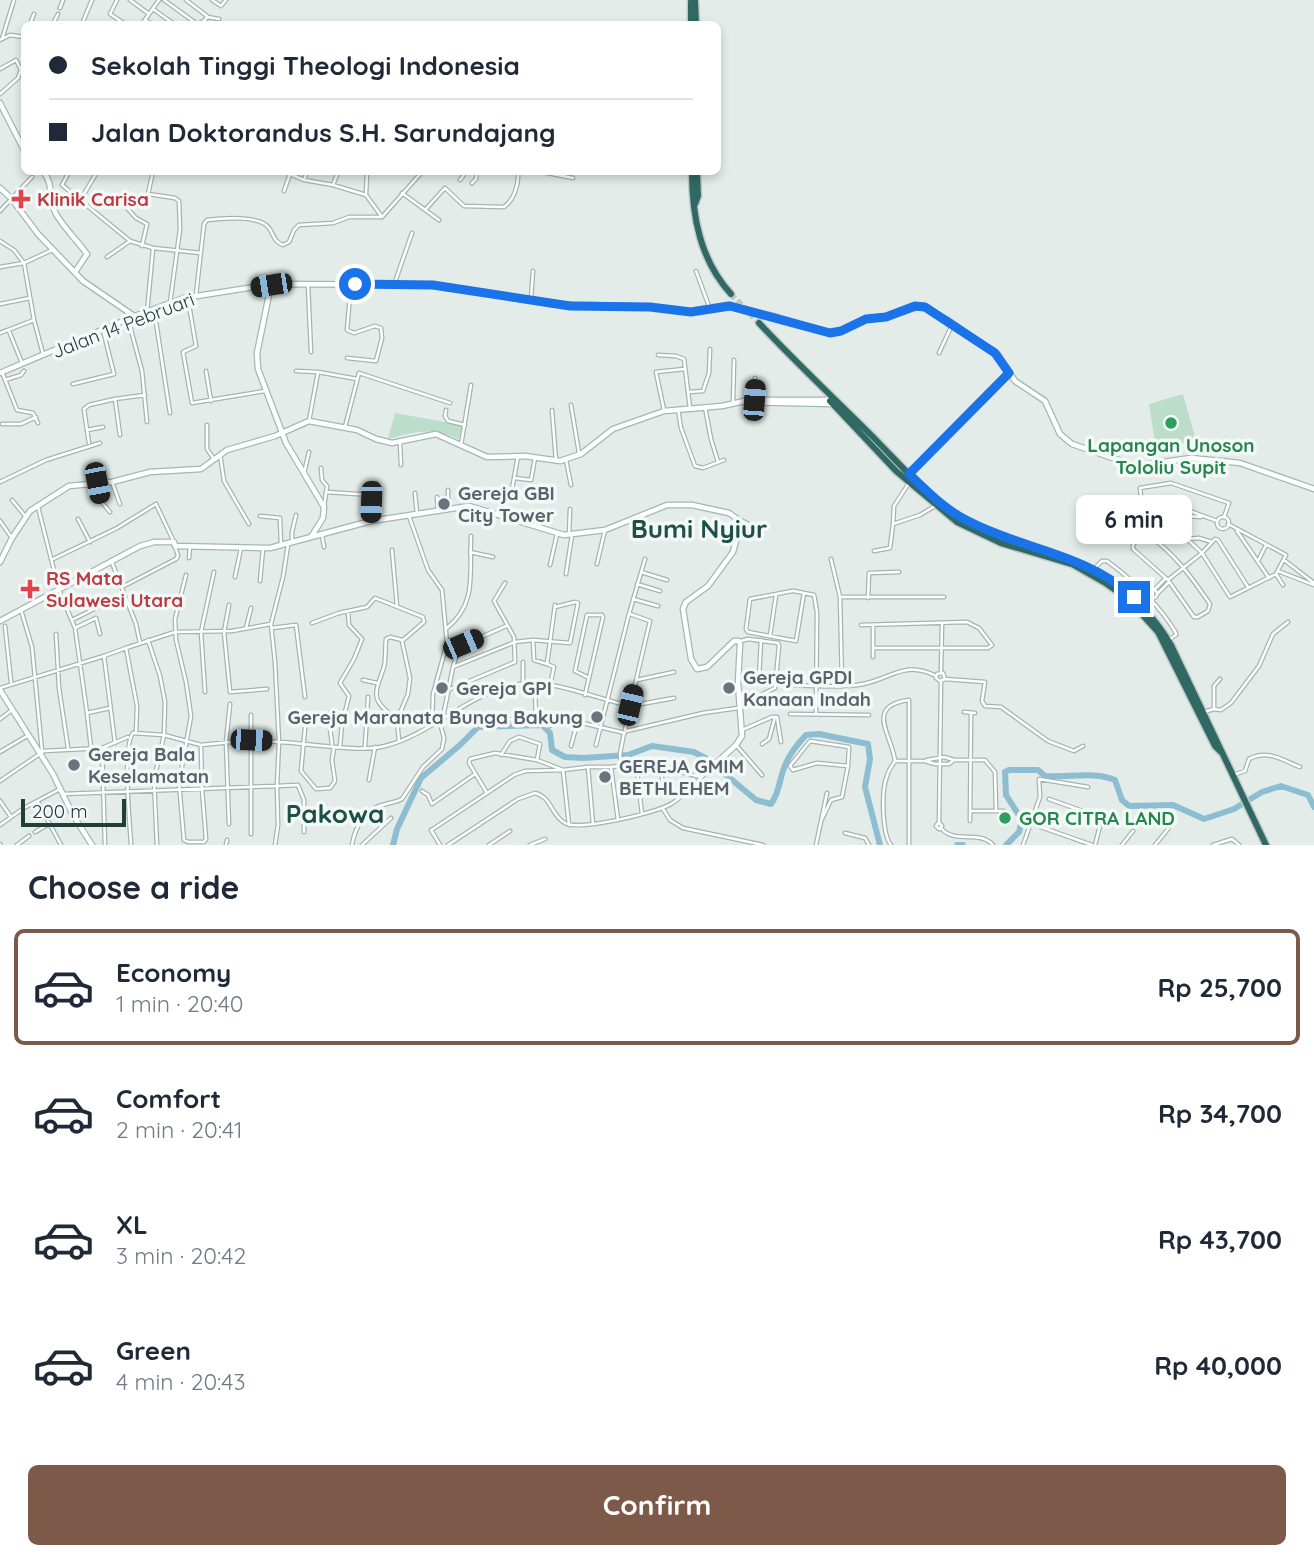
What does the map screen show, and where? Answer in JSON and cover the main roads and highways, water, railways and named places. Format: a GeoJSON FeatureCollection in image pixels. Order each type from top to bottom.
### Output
{"type":"FeatureCollection","features":[{"type":"Feature","properties":{"kind":"highway"},"geometry":{"type":"LineString","coordinates":[[693,0],[693,21]]}},
{"type":"Feature","properties":{"kind":"highway"},"geometry":{"type":"LineString","coordinates":[[692,175],[692,196],[702,246],[714,271],[731,294]]}},
{"type":"Feature","properties":{"kind":"highway"},"geometry":{"type":"LineString","coordinates":[[695,204],[698,175]]}},
{"type":"Feature","properties":{"kind":"highway"},"geometry":{"type":"LineString","coordinates":[[759,323],[909,483],[935,506],[968,529],[1078,561],[1117,583],[1142,606],[1168,640],[1266,845]]}},
{"type":"Feature","properties":{"kind":"highway"},"geometry":{"type":"LineString","coordinates":[[792,357],[831,402],[956,514],[998,538],[1072,564],[1128,599],[1158,632],[1215,746],[1223,754]]}},
{"type":"Feature","properties":{"kind":"waterway"},"geometry":{"type":"LineString","coordinates":[[393,845],[397,829],[421,778],[478,727],[542,725],[550,733],[552,750],[565,757],[628,755],[652,746],[694,752],[707,759],[756,800],[771,804],[788,758],[806,735],[819,734],[868,744],[870,759],[865,787],[880,845]]}},
{"type":"Feature","properties":{"kind":"waterway"},"geometry":{"type":"LineString","coordinates":[[1006,845],[1019,832],[1022,820],[1006,795],[1005,772],[1009,770],[1038,770],[1045,776],[1107,777],[1115,780],[1122,800],[1129,806],[1173,805],[1204,819],[1234,809],[1262,792],[1281,786],[1308,795],[1314,807]]}},
{"type":"Feature","properties":{"kind":"waterway"},"geometry":{"type":"LineString","coordinates":[[957,845],[963,845]]}},
{"type":"Feature","properties":{"kind":"tunnel"},"geometry":{"type":"LineString","coordinates":[[731,294],[759,323]]}},
{"type":"Feature","properties":{"kind":"place","name":"Klinik Carisa"},"geometry":{"type":"Point","coordinates":[21,199]}},
{"type":"Feature","properties":{"kind":"place","name":"Lapangan Unoson Tololiu Supit"},"geometry":{"type":"Point","coordinates":[1171,423]}},
{"type":"Feature","properties":{"kind":"place","name":"Gereja GBI City Tower"},"geometry":{"type":"Point","coordinates":[444,504]}},
{"type":"Feature","properties":{"kind":"place","name":"RS Mata Sulawesi Utara"},"geometry":{"type":"Point","coordinates":[30,589]}},
{"type":"Feature","properties":{"kind":"place","name":"Gereja GPI"},"geometry":{"type":"Point","coordinates":[442,688]}},
{"type":"Feature","properties":{"kind":"place","name":"Gereja GPDI Kanaan Indah"},"geometry":{"type":"Point","coordinates":[729,688]}},
{"type":"Feature","properties":{"kind":"place","name":"Gereja Maranata Bunga Bakung"},"geometry":{"type":"Point","coordinates":[597,717]}},
{"type":"Feature","properties":{"kind":"place","name":"Gereja Bala Keselamatan"},"geometry":{"type":"Point","coordinates":[74,765]}},
{"type":"Feature","properties":{"kind":"place","name":"GEREJA GMIM BETHLEHEM"},"geometry":{"type":"Point","coordinates":[605,777]}},
{"type":"Feature","properties":{"kind":"place","name":"GOR CITRA LAND"},"geometry":{"type":"Point","coordinates":[1005,818]}},
{"type":"Feature","properties":{"kind":"district","name":"Bumi Nyiur"},"geometry":{"type":"Point","coordinates":[699,528]}},
{"type":"Feature","properties":{"kind":"district","name":"Pakowa"},"geometry":{"type":"Point","coordinates":[335,813]}}]}
